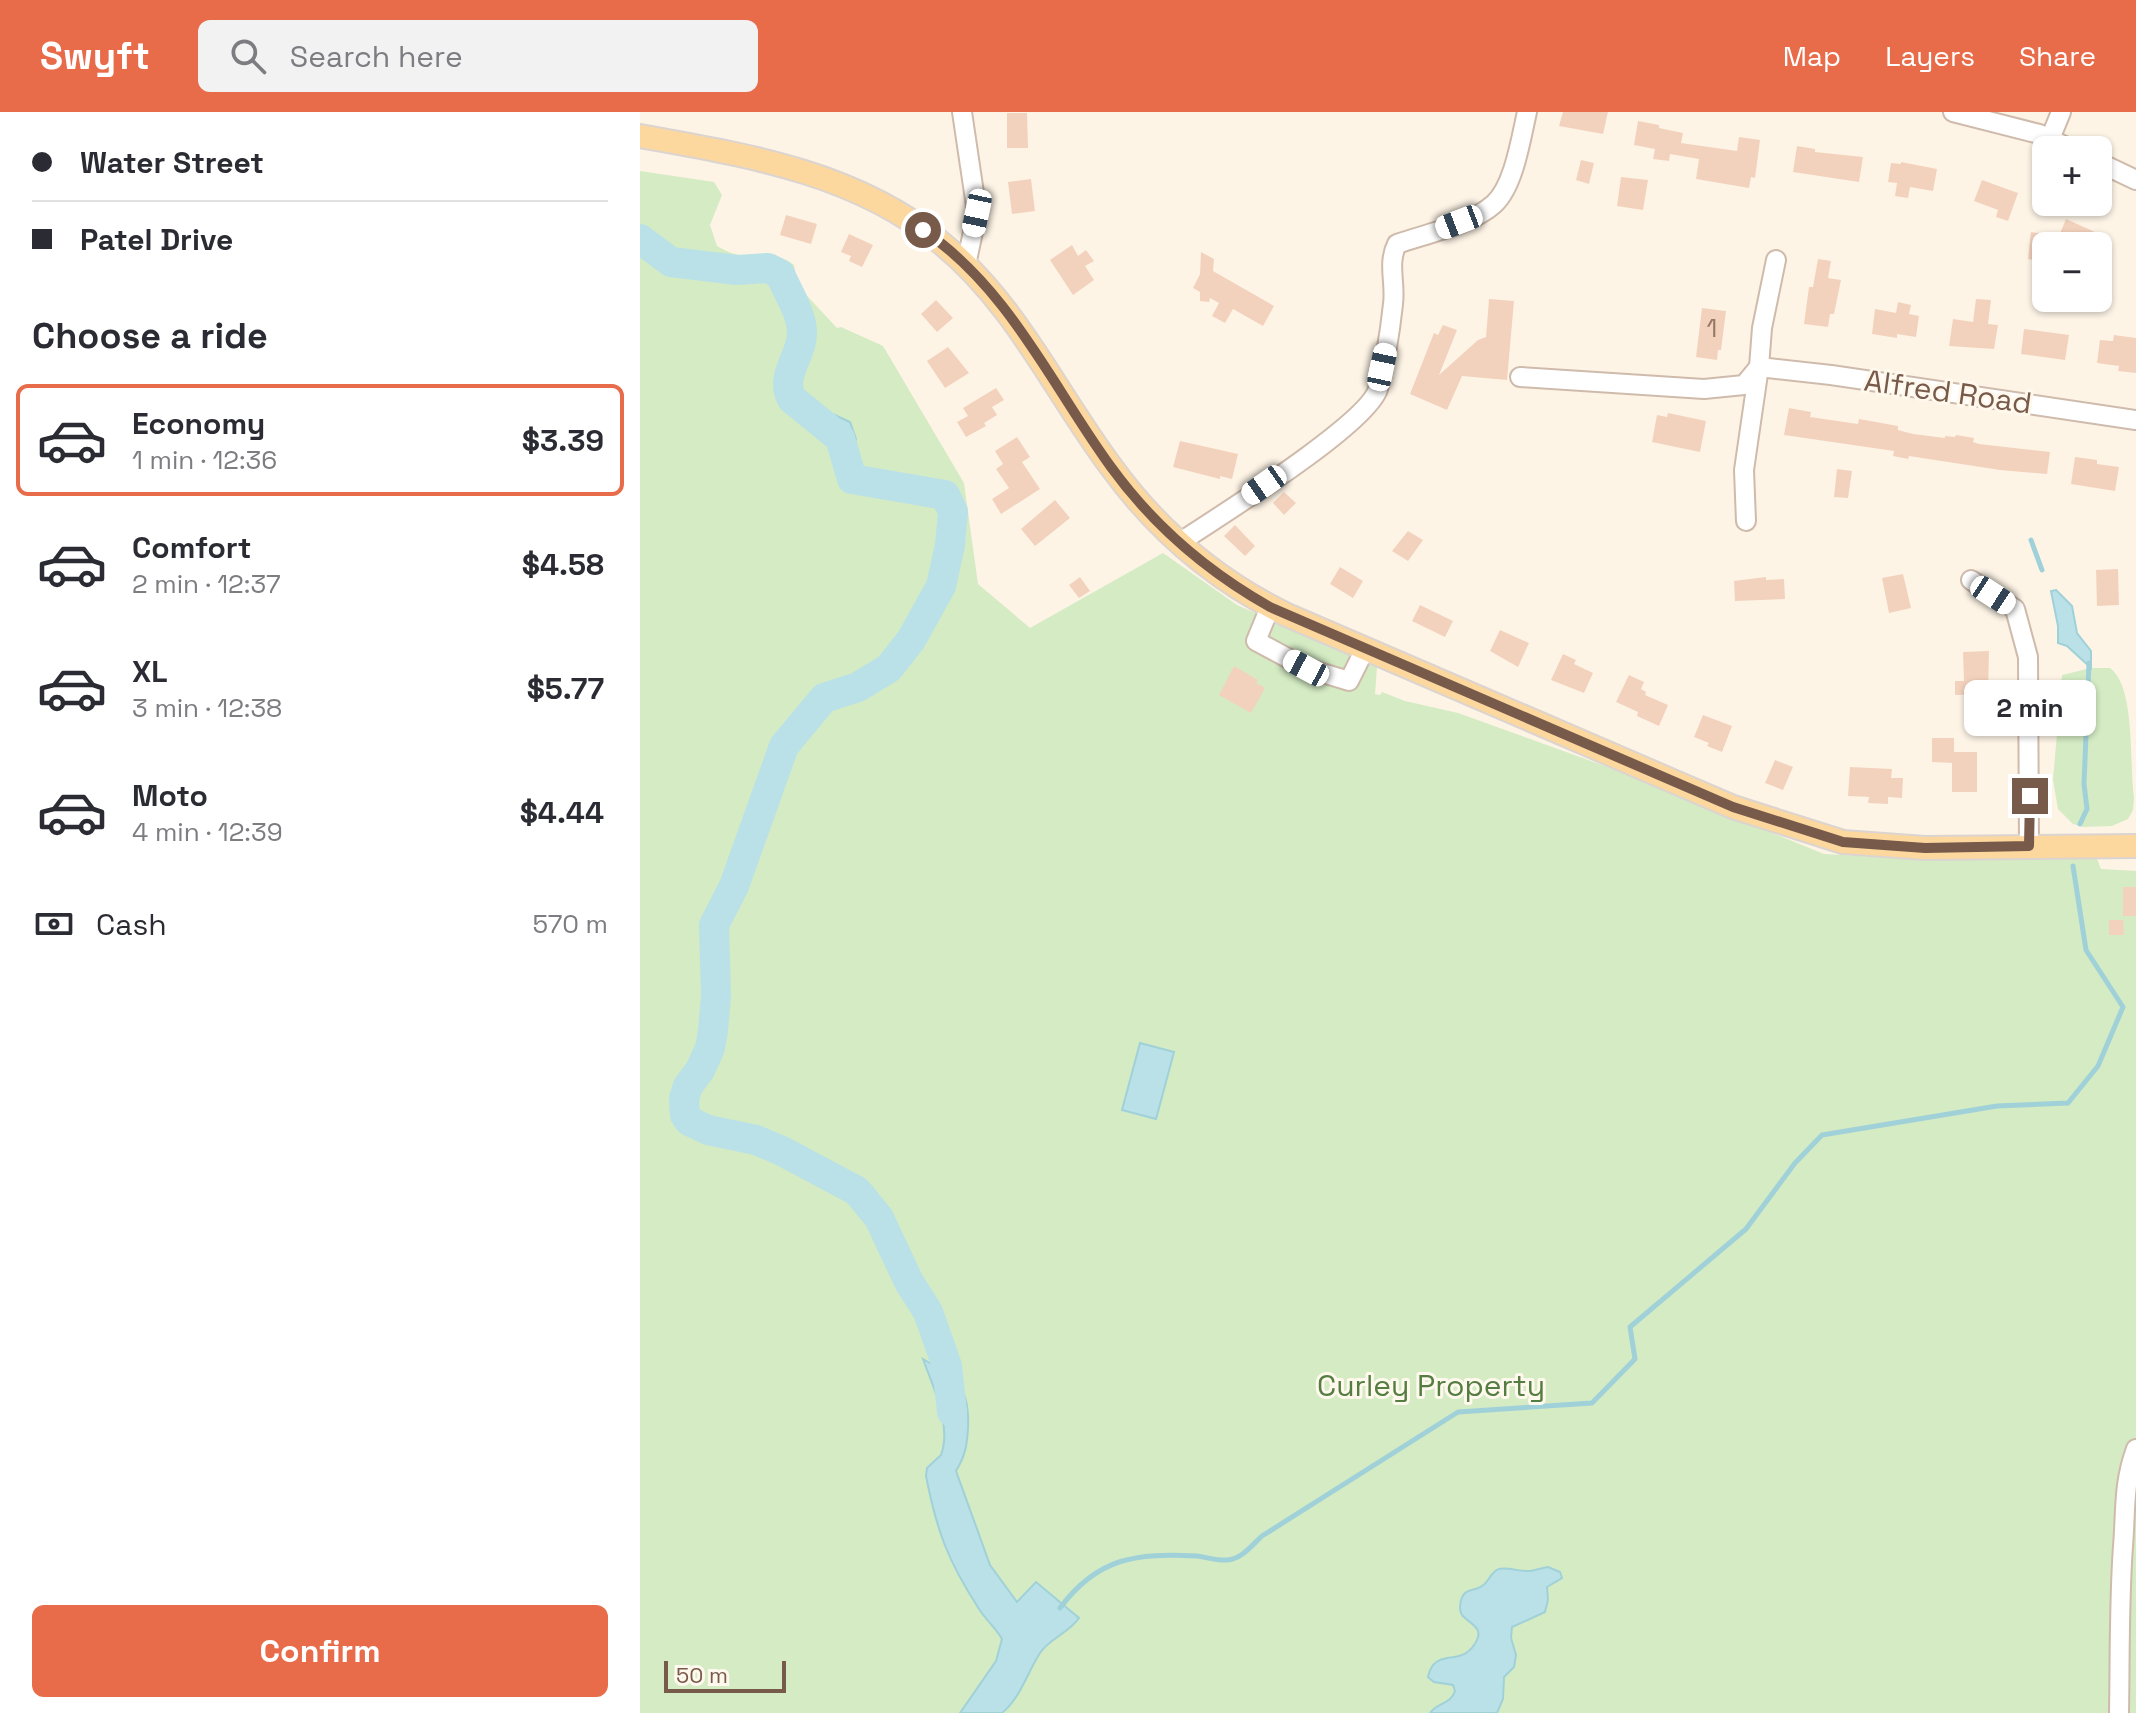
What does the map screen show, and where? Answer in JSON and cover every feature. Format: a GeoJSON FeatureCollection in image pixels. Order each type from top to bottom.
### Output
{"type":"FeatureCollection","features":[{"type":"Feature","properties":{"kind":"main road"},"geometry":{"type":"LineString","coordinates":[[640,136],[766,161],[819,176],[886,206],[940,241],[988,288],[1017,325],[1110,466],[1150,514],[1179,543],[1236,587],[1270,607],[1733,807],[1843,842],[1925,848],[2136,846]]}},
{"type":"Feature","properties":{"kind":"street"},"geometry":{"type":"LineString","coordinates":[[962,112],[977,213],[966,265]]}},
{"type":"Feature","properties":{"kind":"street"},"geometry":{"type":"LineString","coordinates":[[1179,543],[1341,432],[1367,407],[1377,393],[1387,341],[1394,301],[1391,256],[1397,244],[1478,215],[1495,203],[1506,187],[1527,112]]}},
{"type":"Feature","properties":{"kind":"street"},"geometry":{"type":"LineString","coordinates":[[1953,112],[2039,136]]}},
{"type":"Feature","properties":{"kind":"street"},"geometry":{"type":"LineString","coordinates":[[2051,136],[2061,112]]}},
{"type":"Feature","properties":{"kind":"street"},"geometry":{"type":"LineString","coordinates":[[2112,169],[2136,180]]}},
{"type":"Feature","properties":{"kind":"street"},"geometry":{"type":"LineString","coordinates":[[1746,521],[1744,470],[1762,328],[1776,260]]}},
{"type":"Feature","properties":{"kind":"street"},"geometry":{"type":"LineString","coordinates":[[1520,377],[1704,389],[1744,385],[1759,367]]}},
{"type":"Feature","properties":{"kind":"street","name":"Alfred Road"},"geometry":{"type":"LineString","coordinates":[[1759,367],[2136,420]]}},
{"type":"Feature","properties":{"kind":"street"},"geometry":{"type":"LineString","coordinates":[[1971,580],[2015,609],[2028,657],[2029,846]]}},
{"type":"Feature","properties":{"kind":"street"},"geometry":{"type":"LineString","coordinates":[[1270,607],[1256,641],[1306,668],[1349,681],[1365,649]]}},
{"type":"Feature","properties":{"kind":"street"},"geometry":{"type":"LineString","coordinates":[[2119,1713],[2118,1610],[2122,1518],[2127,1474],[2136,1449]]}},
{"type":"Feature","properties":{"kind":"green space","name":"Curley Property"},"geometry":{"type":"Polygon","coordinates":[[[640,171],[714,182],[722,195],[710,225],[717,246],[735,254],[780,258],[794,265],[797,285],[837,328],[883,346],[964,483],[978,584],[1030,628],[1163,553],[1237,605],[1377,667],[1375,694],[1382,692],[1405,701],[1458,713],[1638,778],[1824,854],[1938,860],[1946,857],[2083,850],[2097,859],[2101,869],[2136,871],[2136,1713],[640,1713],[640,171]]]}},
{"type":"Feature","properties":{"kind":"green space"},"geometry":{"type":"Polygon","coordinates":[[[2091,668],[2110,668],[2118,678],[2128,708],[2133,810],[2128,819],[2112,826],[2084,827],[2073,824],[2058,809],[2053,780],[2062,675],[2091,668]]]}},
{"type":"Feature","properties":{"kind":"water"},"geometry":{"type":"Polygon","coordinates":[[[787,391],[816,410],[850,422],[856,439],[847,467],[825,437],[795,409],[787,391]]]}},
{"type":"Feature","properties":{"kind":"water"},"geometry":{"type":"Polygon","coordinates":[[[2056,590],[2072,606],[2077,633],[2091,651],[2091,668],[2067,646],[2058,643],[2051,591],[2056,590]]]}},
{"type":"Feature","properties":{"kind":"water"},"geometry":{"type":"Polygon","coordinates":[[[1140,1043],[1174,1052],[1156,1119],[1122,1110],[1140,1043]]]}},
{"type":"Feature","properties":{"kind":"water"},"geometry":{"type":"Polygon","coordinates":[[[923,1359],[945,1372],[964,1393],[968,1434],[956,1471],[990,1565],[1017,1602],[1036,1582],[1079,1618],[1044,1648],[1019,1692],[1002,1713],[960,1713],[996,1661],[1002,1639],[959,1576],[935,1514],[926,1476],[927,1468],[941,1455],[944,1431],[940,1406],[923,1359]]]}},
{"type":"Feature","properties":{"kind":"water"},"geometry":{"type":"Polygon","coordinates":[[[1548,1567],[1560,1572],[1562,1578],[1547,1587],[1545,1612],[1512,1627],[1511,1638],[1516,1655],[1514,1667],[1504,1677],[1503,1699],[1497,1713],[1430,1713],[1450,1699],[1455,1691],[1453,1685],[1434,1682],[1428,1677],[1431,1668],[1442,1659],[1462,1655],[1477,1639],[1478,1631],[1460,1611],[1465,1593],[1482,1586],[1499,1569],[1530,1571],[1548,1567]]]}},
{"type":"Feature","properties":{"kind":"building"},"geometry":{"type":"Polygon","coordinates":[[[1563,112],[1608,112],[1603,134],[1559,126],[1563,112]]]}},
{"type":"Feature","properties":{"kind":"building"},"geometry":{"type":"Polygon","coordinates":[[[1007,113],[1027,113],[1028,148],[1007,148],[1007,113]]]}},
{"type":"Feature","properties":{"kind":"building"},"geometry":{"type":"Polygon","coordinates":[[[1638,121],[1683,133],[1681,143],[1737,151],[1739,137],[1760,140],[1755,178],[1751,177],[1749,188],[1696,179],[1699,159],[1670,154],[1669,161],[1653,159],[1655,149],[1634,145],[1638,121]]]}},
{"type":"Feature","properties":{"kind":"building"},"geometry":{"type":"Polygon","coordinates":[[[1797,146],[1815,149],[1815,152],[1863,157],[1859,182],[1793,172],[1797,146]]]}},
{"type":"Feature","properties":{"kind":"building"},"geometry":{"type":"Polygon","coordinates":[[[1581,160],[1594,163],[1589,184],[1576,180],[1581,160]]]}},
{"type":"Feature","properties":{"kind":"building"},"geometry":{"type":"Polygon","coordinates":[[[1891,163],[1937,169],[1933,191],[1910,187],[1908,198],[1895,196],[1897,183],[1888,182],[1891,163]]]}},
{"type":"Feature","properties":{"kind":"building"},"geometry":{"type":"Polygon","coordinates":[[[1621,177],[1648,180],[1643,210],[1617,206],[1621,177]]]}},
{"type":"Feature","properties":{"kind":"building"},"geometry":{"type":"Polygon","coordinates":[[[1031,179],[1035,211],[1012,214],[1008,182],[1031,179]]]}},
{"type":"Feature","properties":{"kind":"building"},"geometry":{"type":"Polygon","coordinates":[[[1982,180],[2018,193],[2008,221],[1996,217],[1998,210],[1974,201],[1982,180]]]}},
{"type":"Feature","properties":{"kind":"building"},"geometry":{"type":"Polygon","coordinates":[[[786,215],[817,224],[811,244],[780,235],[786,215]]]}},
{"type":"Feature","properties":{"kind":"building"},"geometry":{"type":"Polygon","coordinates":[[[2066,219],[2095,232],[2061,232],[2066,219]]]}},
{"type":"Feature","properties":{"kind":"building"},"geometry":{"type":"Polygon","coordinates":[[[2032,232],[2032,260],[2028,259],[2032,232]]]}},
{"type":"Feature","properties":{"kind":"building"},"geometry":{"type":"Polygon","coordinates":[[[849,234],[873,245],[862,267],[849,261],[851,256],[841,252],[849,234]]]}},
{"type":"Feature","properties":{"kind":"building"},"geometry":{"type":"Polygon","coordinates":[[[1072,245],[1078,256],[1086,250],[1094,261],[1085,266],[1094,280],[1073,295],[1050,260],[1072,245]]]}},
{"type":"Feature","properties":{"kind":"building"},"geometry":{"type":"Polygon","coordinates":[[[1201,252],[1214,259],[1213,271],[1274,306],[1263,326],[1233,309],[1225,323],[1212,316],[1219,303],[1210,298],[1209,302],[1200,301],[1200,292],[1193,288],[1200,274],[1201,252]]]}},
{"type":"Feature","properties":{"kind":"building"},"geometry":{"type":"Polygon","coordinates":[[[1818,259],[1831,261],[1828,278],[1841,280],[1828,327],[1804,324],[1809,287],[1813,287],[1818,259]]]}},
{"type":"Feature","properties":{"kind":"building"},"geometry":{"type":"Polygon","coordinates":[[[1489,299],[1514,301],[1507,380],[1462,376],[1447,410],[1410,394],[1434,333],[1438,335],[1443,325],[1457,330],[1439,375],[1478,340],[1486,337],[1489,299]]]}},
{"type":"Feature","properties":{"kind":"building"},"geometry":{"type":"Polygon","coordinates":[[[1976,299],[1991,300],[1988,324],[1998,325],[1994,349],[1949,346],[1953,319],[1973,322],[1976,299]]]}},
{"type":"Feature","properties":{"kind":"building"},"geometry":{"type":"Polygon","coordinates":[[[936,300],[953,318],[937,332],[921,314],[936,300]]]}},
{"type":"Feature","properties":{"kind":"building"},"geometry":{"type":"Polygon","coordinates":[[[1898,302],[1911,305],[1909,314],[1919,316],[1916,337],[1872,334],[1875,309],[1896,313],[1898,302]]]}},
{"type":"Feature","properties":{"kind":"building"},"geometry":{"type":"Polygon","coordinates":[[[1702,308],[1726,311],[1717,360],[1696,357],[1702,308]]]}},
{"type":"Feature","properties":{"kind":"building"},"geometry":{"type":"Polygon","coordinates":[[[2024,329],[2069,335],[2065,360],[2021,354],[2024,329]]]}},
{"type":"Feature","properties":{"kind":"building"},"geometry":{"type":"Polygon","coordinates":[[[2114,335],[2136,338],[2136,373],[2118,371],[2119,366],[2097,363],[2100,340],[2113,341],[2114,335]]]}},
{"type":"Feature","properties":{"kind":"building"},"geometry":{"type":"Polygon","coordinates":[[[948,347],[969,373],[945,388],[927,361],[948,347]]]}},
{"type":"Feature","properties":{"kind":"building"},"geometry":{"type":"Polygon","coordinates":[[[996,388],[1004,400],[992,407],[997,415],[984,423],[986,426],[966,437],[957,422],[968,416],[963,408],[996,388]]]}},
{"type":"Feature","properties":{"kind":"building"},"geometry":{"type":"Polygon","coordinates":[[[1789,408],[1811,412],[1810,417],[1858,424],[1859,419],[1898,426],[1898,430],[1913,434],[1945,438],[1956,435],[1974,438],[1973,442],[1979,444],[2050,452],[2047,474],[1909,456],[1908,459],[1893,456],[1894,451],[1784,435],[1789,408]]]}},
{"type":"Feature","properties":{"kind":"building"},"geometry":{"type":"Polygon","coordinates":[[[1668,413],[1706,421],[1700,452],[1652,442],[1657,415],[1667,417],[1668,413]]]}},
{"type":"Feature","properties":{"kind":"building"},"geometry":{"type":"Polygon","coordinates":[[[1017,437],[1030,457],[1022,462],[1040,489],[1001,514],[992,499],[1009,488],[996,469],[1003,464],[995,451],[1017,437]]]}},
{"type":"Feature","properties":{"kind":"building"},"geometry":{"type":"Polygon","coordinates":[[[1180,441],[1238,454],[1232,479],[1173,467],[1180,441]]]}},
{"type":"Feature","properties":{"kind":"building"},"geometry":{"type":"Polygon","coordinates":[[[2075,457],[2119,467],[2115,491],[2071,484],[2075,457]]]}},
{"type":"Feature","properties":{"kind":"building"},"geometry":{"type":"Polygon","coordinates":[[[1837,469],[1852,471],[1848,498],[1834,497],[1837,469]]]}},
{"type":"Feature","properties":{"kind":"building"},"geometry":{"type":"Polygon","coordinates":[[[1284,492],[1296,503],[1284,515],[1273,503],[1284,492]]]}},
{"type":"Feature","properties":{"kind":"building"},"geometry":{"type":"Polygon","coordinates":[[[1055,500],[1070,518],[1035,546],[1021,529],[1055,500]]]}},
{"type":"Feature","properties":{"kind":"building"},"geometry":{"type":"Polygon","coordinates":[[[1235,525],[1255,546],[1245,556],[1224,536],[1235,525]]]}},
{"type":"Feature","properties":{"kind":"building"},"geometry":{"type":"Polygon","coordinates":[[[1408,531],[1423,540],[1408,561],[1392,551],[1408,531]]]}},
{"type":"Feature","properties":{"kind":"building"},"geometry":{"type":"Polygon","coordinates":[[[1340,567],[1363,581],[1353,598],[1330,584],[1340,567]]]}},
{"type":"Feature","properties":{"kind":"building"},"geometry":{"type":"Polygon","coordinates":[[[2118,569],[2119,605],[2097,606],[2096,570],[2118,569]]]}},
{"type":"Feature","properties":{"kind":"building"},"geometry":{"type":"Polygon","coordinates":[[[1903,574],[1911,608],[1889,613],[1882,578],[1903,574]]]}},
{"type":"Feature","properties":{"kind":"building"},"geometry":{"type":"Polygon","coordinates":[[[1080,577],[1090,591],[1079,598],[1069,585],[1080,577]]]}},
{"type":"Feature","properties":{"kind":"building"},"geometry":{"type":"Polygon","coordinates":[[[1766,577],[1766,580],[1784,579],[1785,599],[1735,601],[1734,581],[1766,577]]]}},
{"type":"Feature","properties":{"kind":"building"},"geometry":{"type":"Polygon","coordinates":[[[1420,605],[1453,621],[1445,637],[1412,621],[1420,605]]]}},
{"type":"Feature","properties":{"kind":"building"},"geometry":{"type":"Polygon","coordinates":[[[1500,630],[1529,643],[1518,667],[1490,651],[1500,630]]]}},
{"type":"Feature","properties":{"kind":"building"},"geometry":{"type":"Polygon","coordinates":[[[1989,651],[1988,694],[1955,695],[1955,681],[1964,681],[1963,652],[1989,651]]]}},
{"type":"Feature","properties":{"kind":"building"},"geometry":{"type":"Polygon","coordinates":[[[1563,654],[1576,660],[1574,664],[1593,673],[1584,693],[1551,680],[1563,654]]]}},
{"type":"Feature","properties":{"kind":"building"},"geometry":{"type":"Polygon","coordinates":[[[1234,666],[1258,680],[1256,683],[1265,688],[1251,713],[1219,695],[1234,666]]]}},
{"type":"Feature","properties":{"kind":"building"},"geometry":{"type":"Polygon","coordinates":[[[1629,675],[1644,682],[1641,689],[1646,692],[1645,695],[1668,705],[1659,726],[1616,702],[1629,675]]]}},
{"type":"Feature","properties":{"kind":"building"},"geometry":{"type":"Polygon","coordinates":[[[1703,715],[1732,726],[1722,752],[1694,737],[1703,715]]]}},
{"type":"Feature","properties":{"kind":"building"},"geometry":{"type":"Polygon","coordinates":[[[1932,738],[1954,738],[1954,752],[1977,752],[1977,792],[1952,792],[1952,763],[1932,762],[1932,738]]]}},
{"type":"Feature","properties":{"kind":"building"},"geometry":{"type":"Polygon","coordinates":[[[1775,760],[1793,767],[1783,790],[1765,783],[1775,760]]]}},
{"type":"Feature","properties":{"kind":"building"},"geometry":{"type":"Polygon","coordinates":[[[1850,767],[1892,769],[1891,778],[1903,778],[1902,798],[1888,797],[1888,804],[1868,803],[1869,797],[1848,796],[1850,767]]]}},
{"type":"Feature","properties":{"kind":"building"},"geometry":{"type":"Polygon","coordinates":[[[2123,887],[2136,887],[2136,916],[2123,916],[2123,887]]]}},
{"type":"Feature","properties":{"kind":"building"},"geometry":{"type":"Polygon","coordinates":[[[2109,920],[2123,920],[2124,935],[2109,935],[2109,920]]]}},
{"type":"Feature","properties":{"kind":"waterway"},"geometry":{"type":"LineString","coordinates":[[640,239],[671,262],[737,270],[768,268],[780,274],[797,310],[802,333],[789,375],[792,399],[840,438],[852,479],[945,495],[953,512],[941,586],[911,640],[889,668],[858,687],[824,698],[784,746],[734,886],[714,925],[716,996],[713,1031],[710,1048],[684,1099],[685,1115],[689,1121],[708,1130],[756,1140],[857,1191],[879,1218],[909,1282],[928,1312],[947,1366],[952,1412]]}},
{"type":"Feature","properties":{"kind":"waterway"},"geometry":{"type":"LineString","coordinates":[[2031,540],[2042,570]]}},
{"type":"Feature","properties":{"kind":"waterway"},"geometry":{"type":"LineString","coordinates":[[2080,824],[2087,809],[2084,784],[2089,663]]}},
{"type":"Feature","properties":{"kind":"waterway"},"geometry":{"type":"LineString","coordinates":[[1060,1608],[1089,1578],[1120,1562],[1155,1556],[1197,1556],[1223,1560],[1237,1557],[1262,1536],[1458,1412],[1592,1403],[1635,1359],[1630,1327],[1746,1229],[1795,1163],[1822,1135],[1997,1106],[2068,1103],[2098,1066],[2123,1007],[2086,950],[2073,866]]}},
{"type":"Feature","properties":{"kind":"route"},"geometry":{"type":"LineString","coordinates":[[923,230],[940,241],[988,288],[1017,325],[1110,466],[1150,514],[1195,557],[1270,607],[1733,807],[1843,842],[1925,848],[2029,846],[2030,796]]}}]}
